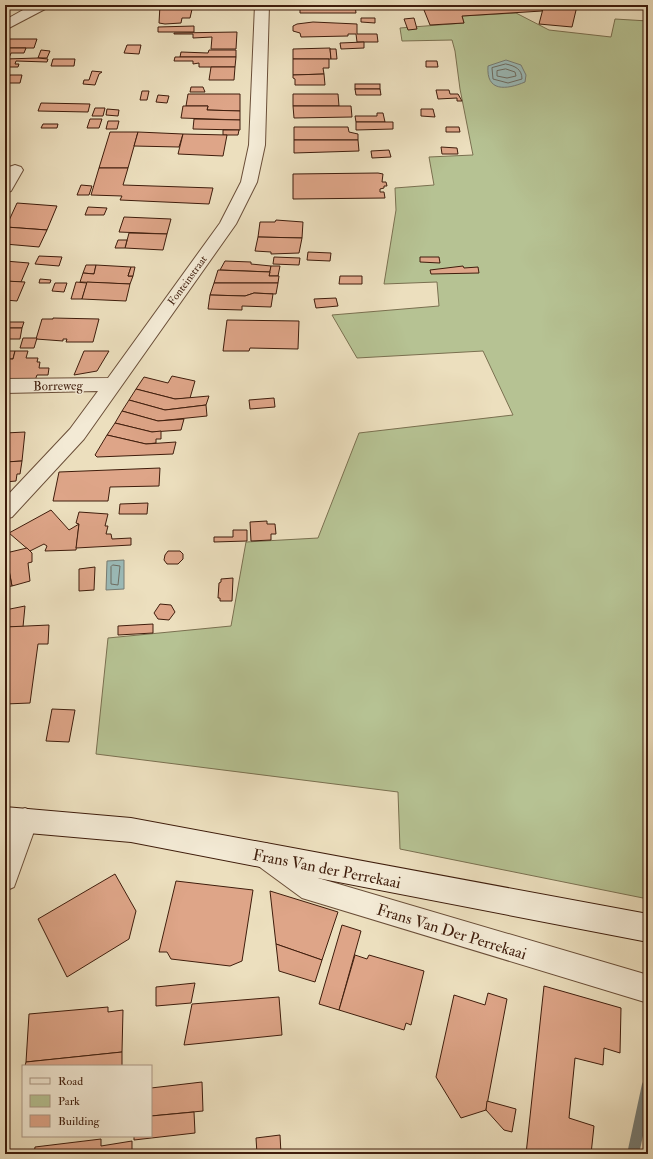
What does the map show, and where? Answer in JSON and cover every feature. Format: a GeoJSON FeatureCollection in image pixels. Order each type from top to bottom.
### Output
{"type":"FeatureCollection","features":[{"type":"Feature","properties":{"kind":"street"},"geometry":{"type":"LineString","coordinates":[[5,26],[42,5]]}},
{"type":"Feature","properties":{"kind":"street","name":"Fonteinstraat"},"geometry":{"type":"LineString","coordinates":[[5,511],[77,434],[111,384],[228,224],[249,182],[257,145],[262,5]]}},
{"type":"Feature","properties":{"kind":"street"},"geometry":{"type":"LineString","coordinates":[[5,188],[15,170]]}},
{"type":"Feature","properties":{"kind":"street","name":"Borreweg"},"geometry":{"type":"LineString","coordinates":[[5,386],[111,384]]}},
{"type":"Feature","properties":{"kind":"street"},"geometry":{"type":"LineString","coordinates":[[5,878],[15,819]]}},
{"type":"Feature","properties":{"kind":"street","name":"Frans Van der Perrekaai"},"geometry":{"type":"LineString","coordinates":[[15,819],[131,830],[648,928]]}},
{"type":"Feature","properties":{"kind":"street","name":"Frans Van Der Perrekaai"},"geometry":{"type":"LineString","coordinates":[[266,856],[311,889],[648,989]]}},
{"type":"Feature","properties":{"kind":"green space"},"geometry":{"type":"Polygon","coordinates":[[[516,13],[549,30],[611,37],[615,19],[648,21],[648,899],[400,849],[398,792],[96,754],[108,638],[231,626],[246,542],[318,538],[359,433],[513,415],[483,351],[357,358],[332,315],[439,306],[437,282],[384,284],[396,210],[395,188],[434,185],[429,157],[473,155],[452,40],[402,41],[400,28],[464,23],[462,16],[516,13]]]}},
{"type":"Feature","properties":{"kind":"water"},"geometry":{"type":"Polygon","coordinates":[[[506,60],[521,65],[526,75],[525,82],[511,87],[499,87],[490,81],[488,66],[506,60]]]}},
{"type":"Feature","properties":{"kind":"water"},"geometry":{"type":"Polygon","coordinates":[[[124,560],[124,589],[106,590],[107,561],[124,560]]]}},
{"type":"Feature","properties":{"kind":"building"},"geometry":{"type":"Polygon","coordinates":[[[160,5],[193,5],[190,18],[182,18],[181,23],[165,24],[159,23],[160,5]]]}},
{"type":"Feature","properties":{"kind":"building"},"geometry":{"type":"Polygon","coordinates":[[[300,5],[355,5],[356,13],[300,13],[300,5]]]}},
{"type":"Feature","properties":{"kind":"building"},"geometry":{"type":"Polygon","coordinates":[[[422,5],[543,5],[542,11],[462,16],[464,23],[430,25],[422,5]]]}},
{"type":"Feature","properties":{"kind":"building"},"geometry":{"type":"Polygon","coordinates":[[[544,5],[577,6],[572,27],[539,24],[544,5]]]}},
{"type":"Feature","properties":{"kind":"building"},"geometry":{"type":"Polygon","coordinates":[[[361,18],[375,18],[375,23],[361,22],[361,18]]]}},
{"type":"Feature","properties":{"kind":"building"},"geometry":{"type":"Polygon","coordinates":[[[414,18],[417,29],[408,30],[404,19],[414,18]]]}},
{"type":"Feature","properties":{"kind":"building"},"geometry":{"type":"Polygon","coordinates":[[[313,22],[357,24],[357,34],[377,34],[378,42],[357,42],[356,34],[348,34],[348,36],[301,37],[300,33],[293,31],[293,26],[297,24],[313,22]]]}},
{"type":"Feature","properties":{"kind":"building"},"geometry":{"type":"Polygon","coordinates":[[[194,26],[194,32],[158,32],[158,27],[194,26]]]}},
{"type":"Feature","properties":{"kind":"building"},"geometry":{"type":"Polygon","coordinates":[[[237,32],[236,49],[211,49],[212,37],[193,38],[193,34],[174,34],[174,33],[237,32]]]}},
{"type":"Feature","properties":{"kind":"building"},"geometry":{"type":"Polygon","coordinates":[[[5,39],[37,39],[34,48],[5,48],[5,39]]]}},
{"type":"Feature","properties":{"kind":"building"},"geometry":{"type":"Polygon","coordinates":[[[364,42],[364,48],[341,49],[340,43],[364,42]]]}},
{"type":"Feature","properties":{"kind":"building"},"geometry":{"type":"Polygon","coordinates":[[[127,45],[141,45],[139,54],[124,53],[127,45]]]}},
{"type":"Feature","properties":{"kind":"building"},"geometry":{"type":"Polygon","coordinates":[[[5,48],[26,48],[24,53],[11,53],[9,58],[5,59],[5,48]]]}},
{"type":"Feature","properties":{"kind":"building"},"geometry":{"type":"Polygon","coordinates":[[[330,48],[331,59],[293,59],[293,49],[330,48]]]}},
{"type":"Feature","properties":{"kind":"building"},"geometry":{"type":"Polygon","coordinates":[[[330,49],[336,49],[337,59],[331,59],[330,49]]]}},
{"type":"Feature","properties":{"kind":"building"},"geometry":{"type":"Polygon","coordinates":[[[41,50],[50,51],[47,58],[38,58],[41,50]]]}},
{"type":"Feature","properties":{"kind":"building"},"geometry":{"type":"Polygon","coordinates":[[[209,50],[236,50],[236,57],[180,57],[181,52],[208,53],[209,50]]]}},
{"type":"Feature","properties":{"kind":"building"},"geometry":{"type":"Polygon","coordinates":[[[175,57],[236,57],[235,67],[199,67],[199,63],[193,64],[193,61],[174,61],[175,57]]]}},
{"type":"Feature","properties":{"kind":"building"},"geometry":{"type":"Polygon","coordinates":[[[5,59],[48,59],[47,62],[16,61],[15,64],[19,64],[18,67],[5,67],[5,59]]]}},
{"type":"Feature","properties":{"kind":"building"},"geometry":{"type":"Polygon","coordinates":[[[53,59],[75,59],[74,66],[51,66],[53,59]]]}},
{"type":"Feature","properties":{"kind":"building"},"geometry":{"type":"Polygon","coordinates":[[[293,59],[329,59],[329,68],[323,68],[324,74],[293,75],[293,59]]]}},
{"type":"Feature","properties":{"kind":"building"},"geometry":{"type":"Polygon","coordinates":[[[426,61],[437,61],[438,67],[426,67],[426,61]]]}},
{"type":"Feature","properties":{"kind":"building"},"geometry":{"type":"Polygon","coordinates":[[[211,67],[235,67],[234,80],[209,80],[211,67]]]}},
{"type":"Feature","properties":{"kind":"building"},"geometry":{"type":"Polygon","coordinates":[[[92,71],[102,72],[99,74],[95,85],[83,84],[84,80],[89,80],[92,71]]]}},
{"type":"Feature","properties":{"kind":"building"},"geometry":{"type":"Polygon","coordinates":[[[324,74],[325,85],[295,85],[295,79],[293,78],[293,75],[324,74]]]}},
{"type":"Feature","properties":{"kind":"building"},"geometry":{"type":"Polygon","coordinates":[[[10,75],[22,75],[20,83],[7,83],[10,75]]]}},
{"type":"Feature","properties":{"kind":"building"},"geometry":{"type":"Polygon","coordinates":[[[355,84],[380,84],[380,89],[355,89],[355,84]]]}},
{"type":"Feature","properties":{"kind":"building"},"geometry":{"type":"Polygon","coordinates":[[[191,87],[203,87],[205,92],[190,92],[191,87]]]}},
{"type":"Feature","properties":{"kind":"building"},"geometry":{"type":"Polygon","coordinates":[[[355,89],[380,89],[381,95],[356,95],[355,89]]]}},
{"type":"Feature","properties":{"kind":"building"},"geometry":{"type":"Polygon","coordinates":[[[436,90],[449,90],[450,94],[458,94],[462,101],[457,101],[457,98],[438,99],[436,90]]]}},
{"type":"Feature","properties":{"kind":"building"},"geometry":{"type":"Polygon","coordinates":[[[142,91],[149,91],[147,100],[140,100],[142,91]]]}},
{"type":"Feature","properties":{"kind":"building"},"geometry":{"type":"Polygon","coordinates":[[[188,94],[240,94],[240,111],[207,110],[208,106],[186,106],[188,94]]]}},
{"type":"Feature","properties":{"kind":"building"},"geometry":{"type":"Polygon","coordinates":[[[293,94],[338,94],[339,106],[293,106],[293,94]]]}},
{"type":"Feature","properties":{"kind":"building"},"geometry":{"type":"Polygon","coordinates":[[[158,95],[169,96],[167,103],[156,102],[158,95]]]}},
{"type":"Feature","properties":{"kind":"building"},"geometry":{"type":"Polygon","coordinates":[[[41,103],[90,104],[88,112],[38,111],[41,103]]]}},
{"type":"Feature","properties":{"kind":"building"},"geometry":{"type":"Polygon","coordinates":[[[183,106],[208,106],[207,110],[240,111],[240,120],[181,118],[183,106]]]}},
{"type":"Feature","properties":{"kind":"building"},"geometry":{"type":"Polygon","coordinates":[[[293,106],[351,106],[352,117],[294,118],[293,106]]]}},
{"type":"Feature","properties":{"kind":"building"},"geometry":{"type":"Polygon","coordinates":[[[95,108],[105,108],[103,116],[92,116],[95,108]]]}},
{"type":"Feature","properties":{"kind":"building"},"geometry":{"type":"Polygon","coordinates":[[[107,109],[119,110],[118,116],[106,115],[107,109]]]}},
{"type":"Feature","properties":{"kind":"building"},"geometry":{"type":"Polygon","coordinates":[[[421,109],[433,109],[435,117],[421,116],[421,109]]]}},
{"type":"Feature","properties":{"kind":"building"},"geometry":{"type":"Polygon","coordinates":[[[377,113],[383,113],[385,122],[356,122],[355,116],[377,116],[377,113]]]}},
{"type":"Feature","properties":{"kind":"building"},"geometry":{"type":"Polygon","coordinates":[[[90,119],[102,119],[99,128],[87,128],[90,119]]]}},
{"type":"Feature","properties":{"kind":"building"},"geometry":{"type":"Polygon","coordinates":[[[194,119],[240,120],[240,130],[193,129],[194,119]]]}},
{"type":"Feature","properties":{"kind":"building"},"geometry":{"type":"Polygon","coordinates":[[[108,121],[119,121],[117,129],[106,129],[108,121]]]}},
{"type":"Feature","properties":{"kind":"building"},"geometry":{"type":"Polygon","coordinates":[[[356,122],[393,122],[393,129],[356,130],[356,122]]]}},
{"type":"Feature","properties":{"kind":"building"},"geometry":{"type":"Polygon","coordinates":[[[43,124],[58,124],[57,128],[41,128],[43,124]]]}},
{"type":"Feature","properties":{"kind":"building"},"geometry":{"type":"Polygon","coordinates":[[[294,127],[348,127],[349,132],[358,134],[358,140],[294,140],[294,127]]]}},
{"type":"Feature","properties":{"kind":"building"},"geometry":{"type":"Polygon","coordinates":[[[446,127],[459,127],[460,132],[446,132],[446,127]]]}},
{"type":"Feature","properties":{"kind":"building"},"geometry":{"type":"Polygon","coordinates":[[[223,130],[239,130],[238,135],[223,135],[223,130]]]}},
{"type":"Feature","properties":{"kind":"building"},"geometry":{"type":"Polygon","coordinates":[[[110,132],[138,132],[128,168],[99,168],[110,132]]]}},
{"type":"Feature","properties":{"kind":"building"},"geometry":{"type":"Polygon","coordinates":[[[138,132],[183,134],[179,147],[134,146],[138,132]]]}},
{"type":"Feature","properties":{"kind":"building"},"geometry":{"type":"Polygon","coordinates":[[[183,134],[227,135],[223,156],[178,154],[183,134]]]}},
{"type":"Feature","properties":{"kind":"building"},"geometry":{"type":"Polygon","coordinates":[[[294,140],[358,140],[359,151],[294,153],[294,140]]]}},
{"type":"Feature","properties":{"kind":"building"},"geometry":{"type":"Polygon","coordinates":[[[441,147],[457,148],[458,154],[442,154],[441,147]]]}},
{"type":"Feature","properties":{"kind":"building"},"geometry":{"type":"Polygon","coordinates":[[[389,150],[391,157],[372,158],[371,151],[389,150]]]}},
{"type":"Feature","properties":{"kind":"building"},"geometry":{"type":"Polygon","coordinates":[[[99,168],[128,168],[123,185],[213,188],[209,204],[120,200],[122,196],[91,195],[99,168]]]}},
{"type":"Feature","properties":{"kind":"building"},"geometry":{"type":"Polygon","coordinates":[[[293,174],[383,174],[382,182],[386,182],[387,186],[380,189],[380,192],[384,192],[385,198],[293,199],[293,174]]]}},
{"type":"Feature","properties":{"kind":"building"},"geometry":{"type":"Polygon","coordinates":[[[81,185],[92,186],[89,195],[77,195],[81,185]]]}},
{"type":"Feature","properties":{"kind":"building"},"geometry":{"type":"Polygon","coordinates":[[[17,203],[57,206],[47,230],[6,227],[17,203]]]}},
{"type":"Feature","properties":{"kind":"building"},"geometry":{"type":"Polygon","coordinates":[[[88,207],[107,208],[104,215],[85,215],[88,207]]]}},
{"type":"Feature","properties":{"kind":"building"},"geometry":{"type":"Polygon","coordinates":[[[124,217],[171,219],[167,234],[119,232],[124,217]]]}},
{"type":"Feature","properties":{"kind":"building"},"geometry":{"type":"Polygon","coordinates":[[[276,220],[303,222],[302,238],[258,237],[260,222],[275,222],[276,220]]]}},
{"type":"Feature","properties":{"kind":"building"},"geometry":{"type":"Polygon","coordinates":[[[6,227],[47,230],[39,247],[5,244],[6,227]]]}},
{"type":"Feature","properties":{"kind":"building"},"geometry":{"type":"Polygon","coordinates":[[[129,233],[167,234],[163,250],[125,248],[129,233]]]}},
{"type":"Feature","properties":{"kind":"building"},"geometry":{"type":"Polygon","coordinates":[[[258,237],[302,238],[299,253],[271,254],[271,252],[255,251],[258,237]]]}},
{"type":"Feature","properties":{"kind":"building"},"geometry":{"type":"Polygon","coordinates":[[[118,240],[127,240],[125,248],[115,248],[118,240]]]}},
{"type":"Feature","properties":{"kind":"building"},"geometry":{"type":"Polygon","coordinates":[[[308,252],[331,253],[330,261],[307,260],[308,252]]]}},
{"type":"Feature","properties":{"kind":"building"},"geometry":{"type":"Polygon","coordinates":[[[39,256],[62,257],[59,266],[35,264],[39,256]]]}},
{"type":"Feature","properties":{"kind":"building"},"geometry":{"type":"Polygon","coordinates":[[[274,257],[300,258],[299,265],[273,264],[274,257]]]}},
{"type":"Feature","properties":{"kind":"building"},"geometry":{"type":"Polygon","coordinates":[[[420,257],[439,257],[440,263],[420,262],[420,257]]]}},
{"type":"Feature","properties":{"kind":"building"},"geometry":{"type":"Polygon","coordinates":[[[5,261],[29,263],[21,282],[5,281],[5,261]]]}},
{"type":"Feature","properties":{"kind":"building"},"geometry":{"type":"Polygon","coordinates":[[[225,261],[251,262],[251,264],[271,266],[270,272],[220,270],[225,261]]]}},
{"type":"Feature","properties":{"kind":"building"},"geometry":{"type":"Polygon","coordinates":[[[86,265],[96,265],[94,274],[83,273],[86,265]]]}},
{"type":"Feature","properties":{"kind":"building"},"geometry":{"type":"Polygon","coordinates":[[[96,265],[131,267],[128,276],[133,276],[130,284],[80,282],[83,273],[94,274],[96,265]]]}},
{"type":"Feature","properties":{"kind":"building"},"geometry":{"type":"Polygon","coordinates":[[[271,266],[280,266],[278,276],[269,276],[271,266]]]}},
{"type":"Feature","properties":{"kind":"building"},"geometry":{"type":"Polygon","coordinates":[[[463,266],[464,268],[478,267],[479,273],[431,274],[430,270],[463,266]]]}},
{"type":"Feature","properties":{"kind":"building"},"geometry":{"type":"Polygon","coordinates":[[[131,267],[135,267],[133,276],[128,276],[131,267]]]}},
{"type":"Feature","properties":{"kind":"building"},"geometry":{"type":"Polygon","coordinates":[[[218,270],[270,272],[269,276],[279,276],[278,283],[214,283],[218,270]]]}},
{"type":"Feature","properties":{"kind":"building"},"geometry":{"type":"Polygon","coordinates":[[[340,276],[362,276],[362,284],[339,284],[340,276]]]}},
{"type":"Feature","properties":{"kind":"building"},"geometry":{"type":"Polygon","coordinates":[[[40,279],[51,280],[50,283],[39,283],[40,279]]]}},
{"type":"Feature","properties":{"kind":"building"},"geometry":{"type":"Polygon","coordinates":[[[5,281],[25,282],[17,301],[5,300],[5,281]]]}},
{"type":"Feature","properties":{"kind":"building"},"geometry":{"type":"Polygon","coordinates":[[[76,282],[87,283],[82,299],[71,299],[76,282]]]}},
{"type":"Feature","properties":{"kind":"building"},"geometry":{"type":"Polygon","coordinates":[[[87,282],[130,284],[126,301],[82,299],[87,282]]]}},
{"type":"Feature","properties":{"kind":"building"},"geometry":{"type":"Polygon","coordinates":[[[55,283],[67,283],[64,292],[52,291],[55,283]]]}},
{"type":"Feature","properties":{"kind":"building"},"geometry":{"type":"Polygon","coordinates":[[[214,283],[278,283],[276,294],[254,293],[245,296],[210,295],[214,283]]]}},
{"type":"Feature","properties":{"kind":"building"},"geometry":{"type":"Polygon","coordinates":[[[254,293],[273,294],[271,307],[242,306],[242,310],[208,309],[210,295],[245,296],[254,293]]]}},
{"type":"Feature","properties":{"kind":"building"},"geometry":{"type":"Polygon","coordinates":[[[336,298],[338,306],[316,308],[314,299],[336,298]]]}},
{"type":"Feature","properties":{"kind":"building"},"geometry":{"type":"Polygon","coordinates":[[[42,319],[99,319],[93,342],[66,342],[67,339],[63,339],[63,341],[36,339],[42,319]]]}},
{"type":"Feature","properties":{"kind":"building"},"geometry":{"type":"Polygon","coordinates":[[[227,320],[299,321],[298,349],[250,348],[249,351],[223,351],[227,320]]]}},
{"type":"Feature","properties":{"kind":"building"},"geometry":{"type":"Polygon","coordinates":[[[5,322],[24,322],[22,328],[5,328],[5,322]]]}},
{"type":"Feature","properties":{"kind":"building"},"geometry":{"type":"Polygon","coordinates":[[[5,328],[22,328],[20,339],[5,339],[5,328]]]}},
{"type":"Feature","properties":{"kind":"building"},"geometry":{"type":"Polygon","coordinates":[[[23,338],[37,338],[34,348],[20,348],[23,338]]]}},
{"type":"Feature","properties":{"kind":"building"},"geometry":{"type":"Polygon","coordinates":[[[6,351],[15,351],[13,359],[5,359],[6,351]]]}},
{"type":"Feature","properties":{"kind":"building"},"geometry":{"type":"Polygon","coordinates":[[[15,351],[28,351],[26,358],[38,358],[37,362],[40,362],[39,368],[49,368],[48,375],[37,375],[34,383],[5,383],[9,368],[5,368],[5,359],[13,359],[15,351]]]}},
{"type":"Feature","properties":{"kind":"building"},"geometry":{"type":"Polygon","coordinates":[[[84,351],[109,351],[97,371],[74,375],[84,351]]]}},
{"type":"Feature","properties":{"kind":"building"},"geometry":{"type":"Polygon","coordinates":[[[172,376],[195,381],[190,398],[175,399],[136,389],[144,377],[168,383],[172,376]]]}},
{"type":"Feature","properties":{"kind":"building"},"geometry":{"type":"Polygon","coordinates":[[[136,389],[175,399],[209,396],[206,405],[165,410],[129,400],[136,389]]]}},
{"type":"Feature","properties":{"kind":"building"},"geometry":{"type":"Polygon","coordinates":[[[274,398],[275,407],[250,409],[249,400],[274,398]]]}},
{"type":"Feature","properties":{"kind":"building"},"geometry":{"type":"Polygon","coordinates":[[[129,400],[165,410],[206,405],[207,416],[158,421],[122,411],[129,400]]]}},
{"type":"Feature","properties":{"kind":"building"},"geometry":{"type":"Polygon","coordinates":[[[122,411],[158,421],[184,419],[181,430],[152,432],[115,423],[122,411]]]}},
{"type":"Feature","properties":{"kind":"building"},"geometry":{"type":"Polygon","coordinates":[[[115,423],[152,432],[161,431],[161,439],[156,439],[156,443],[146,444],[107,435],[115,423]]]}},
{"type":"Feature","properties":{"kind":"building"},"geometry":{"type":"Polygon","coordinates":[[[25,432],[22,461],[5,462],[5,433],[25,432]]]}},
{"type":"Feature","properties":{"kind":"building"},"geometry":{"type":"Polygon","coordinates":[[[107,435],[146,444],[176,442],[173,454],[97,457],[95,455],[107,435]]]}},
{"type":"Feature","properties":{"kind":"building"},"geometry":{"type":"Polygon","coordinates":[[[22,461],[20,474],[17,474],[16,481],[5,482],[5,462],[22,461]]]}},
{"type":"Feature","properties":{"kind":"building"},"geometry":{"type":"Polygon","coordinates":[[[160,468],[159,486],[110,487],[108,501],[53,501],[59,472],[160,468]]]}},
{"type":"Feature","properties":{"kind":"building"},"geometry":{"type":"Polygon","coordinates":[[[148,503],[147,514],[119,514],[120,504],[148,503]]]}},
{"type":"Feature","properties":{"kind":"building"},"geometry":{"type":"Polygon","coordinates":[[[51,510],[69,530],[79,524],[76,550],[45,551],[47,546],[44,544],[30,551],[9,533],[51,510]]]}},
{"type":"Feature","properties":{"kind":"building"},"geometry":{"type":"Polygon","coordinates":[[[79,512],[108,514],[105,526],[108,526],[106,534],[111,534],[112,539],[131,538],[131,545],[76,548],[79,524],[76,523],[79,512]]]}},
{"type":"Feature","properties":{"kind":"building"},"geometry":{"type":"Polygon","coordinates":[[[267,521],[267,524],[275,524],[276,534],[271,534],[271,540],[251,541],[250,522],[267,521]]]}},
{"type":"Feature","properties":{"kind":"building"},"geometry":{"type":"Polygon","coordinates":[[[233,530],[247,530],[247,541],[214,542],[214,537],[233,537],[233,530]]]}},
{"type":"Feature","properties":{"kind":"building"},"geometry":{"type":"Polygon","coordinates":[[[27,548],[32,553],[32,562],[28,563],[30,581],[12,586],[6,553],[27,548]]]}},
{"type":"Feature","properties":{"kind":"building"},"geometry":{"type":"Polygon","coordinates":[[[168,551],[180,551],[183,554],[183,559],[178,564],[167,564],[164,560],[168,551]]]}},
{"type":"Feature","properties":{"kind":"building"},"geometry":{"type":"Polygon","coordinates":[[[5,552],[12,586],[5,587],[5,552]]]}},
{"type":"Feature","properties":{"kind":"building"},"geometry":{"type":"Polygon","coordinates":[[[95,567],[94,590],[79,591],[79,569],[95,567]]]}},
{"type":"Feature","properties":{"kind":"building"},"geometry":{"type":"Polygon","coordinates":[[[233,578],[232,601],[220,601],[220,598],[218,598],[219,583],[221,582],[221,579],[233,578]]]}},
{"type":"Feature","properties":{"kind":"building"},"geometry":{"type":"Polygon","coordinates":[[[160,604],[171,605],[175,612],[169,620],[158,619],[154,613],[160,604]]]}},
{"type":"Feature","properties":{"kind":"building"},"geometry":{"type":"Polygon","coordinates":[[[25,606],[23,627],[5,627],[5,610],[25,606]]]}},
{"type":"Feature","properties":{"kind":"building"},"geometry":{"type":"Polygon","coordinates":[[[153,624],[153,633],[118,635],[118,626],[153,624]]]}},
{"type":"Feature","properties":{"kind":"building"},"geometry":{"type":"Polygon","coordinates":[[[49,625],[48,644],[38,644],[30,703],[5,704],[5,627],[49,625]]]}},
{"type":"Feature","properties":{"kind":"building"},"geometry":{"type":"Polygon","coordinates":[[[52,709],[75,710],[69,742],[46,741],[52,709]]]}},
{"type":"Feature","properties":{"kind":"building"},"geometry":{"type":"Polygon","coordinates":[[[115,874],[136,911],[129,939],[67,977],[38,919],[115,874]]]}},
{"type":"Feature","properties":{"kind":"building"},"geometry":{"type":"Polygon","coordinates":[[[176,881],[253,890],[242,961],[230,966],[171,959],[167,952],[159,952],[176,881]]]}},
{"type":"Feature","properties":{"kind":"building"},"geometry":{"type":"Polygon","coordinates":[[[270,891],[338,912],[322,960],[276,944],[270,891]]]}},
{"type":"Feature","properties":{"kind":"building"},"geometry":{"type":"Polygon","coordinates":[[[342,925],[361,931],[339,1010],[319,1004],[342,925]]]}},
{"type":"Feature","properties":{"kind":"building"},"geometry":{"type":"Polygon","coordinates":[[[276,944],[322,960],[315,982],[279,971],[276,944]]]}},
{"type":"Feature","properties":{"kind":"building"},"geometry":{"type":"Polygon","coordinates":[[[355,955],[367,959],[369,955],[424,971],[411,1025],[406,1023],[404,1030],[339,1010],[355,955]]]}},
{"type":"Feature","properties":{"kind":"building"},"geometry":{"type":"Polygon","coordinates":[[[195,983],[191,1003],[156,1006],[156,987],[195,983]]]}},
{"type":"Feature","properties":{"kind":"building"},"geometry":{"type":"Polygon","coordinates":[[[544,986],[621,1008],[620,1053],[604,1048],[603,1065],[575,1058],[569,1118],[594,1126],[591,1154],[526,1154],[544,986]]]}},
{"type":"Feature","properties":{"kind":"building"},"geometry":{"type":"Polygon","coordinates":[[[488,993],[507,999],[486,1110],[461,1118],[436,1077],[454,995],[485,1005],[488,993]]]}},
{"type":"Feature","properties":{"kind":"building"},"geometry":{"type":"Polygon","coordinates":[[[279,997],[282,1035],[184,1045],[192,1004],[279,997]]]}},
{"type":"Feature","properties":{"kind":"building"},"geometry":{"type":"Polygon","coordinates":[[[108,1007],[108,1012],[123,1010],[122,1052],[26,1062],[29,1014],[108,1007]]]}},
{"type":"Feature","properties":{"kind":"building"},"geometry":{"type":"Polygon","coordinates":[[[122,1052],[122,1065],[25,1065],[26,1062],[122,1052]]]}},
{"type":"Feature","properties":{"kind":"building"},"geometry":{"type":"Polygon","coordinates":[[[202,1082],[203,1111],[152,1116],[152,1088],[202,1082]]]}},
{"type":"Feature","properties":{"kind":"building"},"geometry":{"type":"Polygon","coordinates":[[[487,1101],[516,1109],[512,1132],[504,1130],[486,1110],[487,1101]]]}},
{"type":"Feature","properties":{"kind":"building"},"geometry":{"type":"Polygon","coordinates":[[[194,1112],[195,1133],[134,1140],[134,1137],[152,1137],[152,1116],[194,1112]]]}},
{"type":"Feature","properties":{"kind":"building"},"geometry":{"type":"Polygon","coordinates":[[[280,1135],[281,1154],[257,1154],[256,1138],[280,1135]]]}},
{"type":"Feature","properties":{"kind":"building"},"geometry":{"type":"Polygon","coordinates":[[[101,1139],[101,1146],[132,1141],[132,1154],[34,1154],[35,1147],[101,1139]]]}},
{"type":"Feature","properties":{"kind":"waterway"},"geometry":{"type":"LineString","coordinates":[[633,1154],[648,1084]]}}]}
